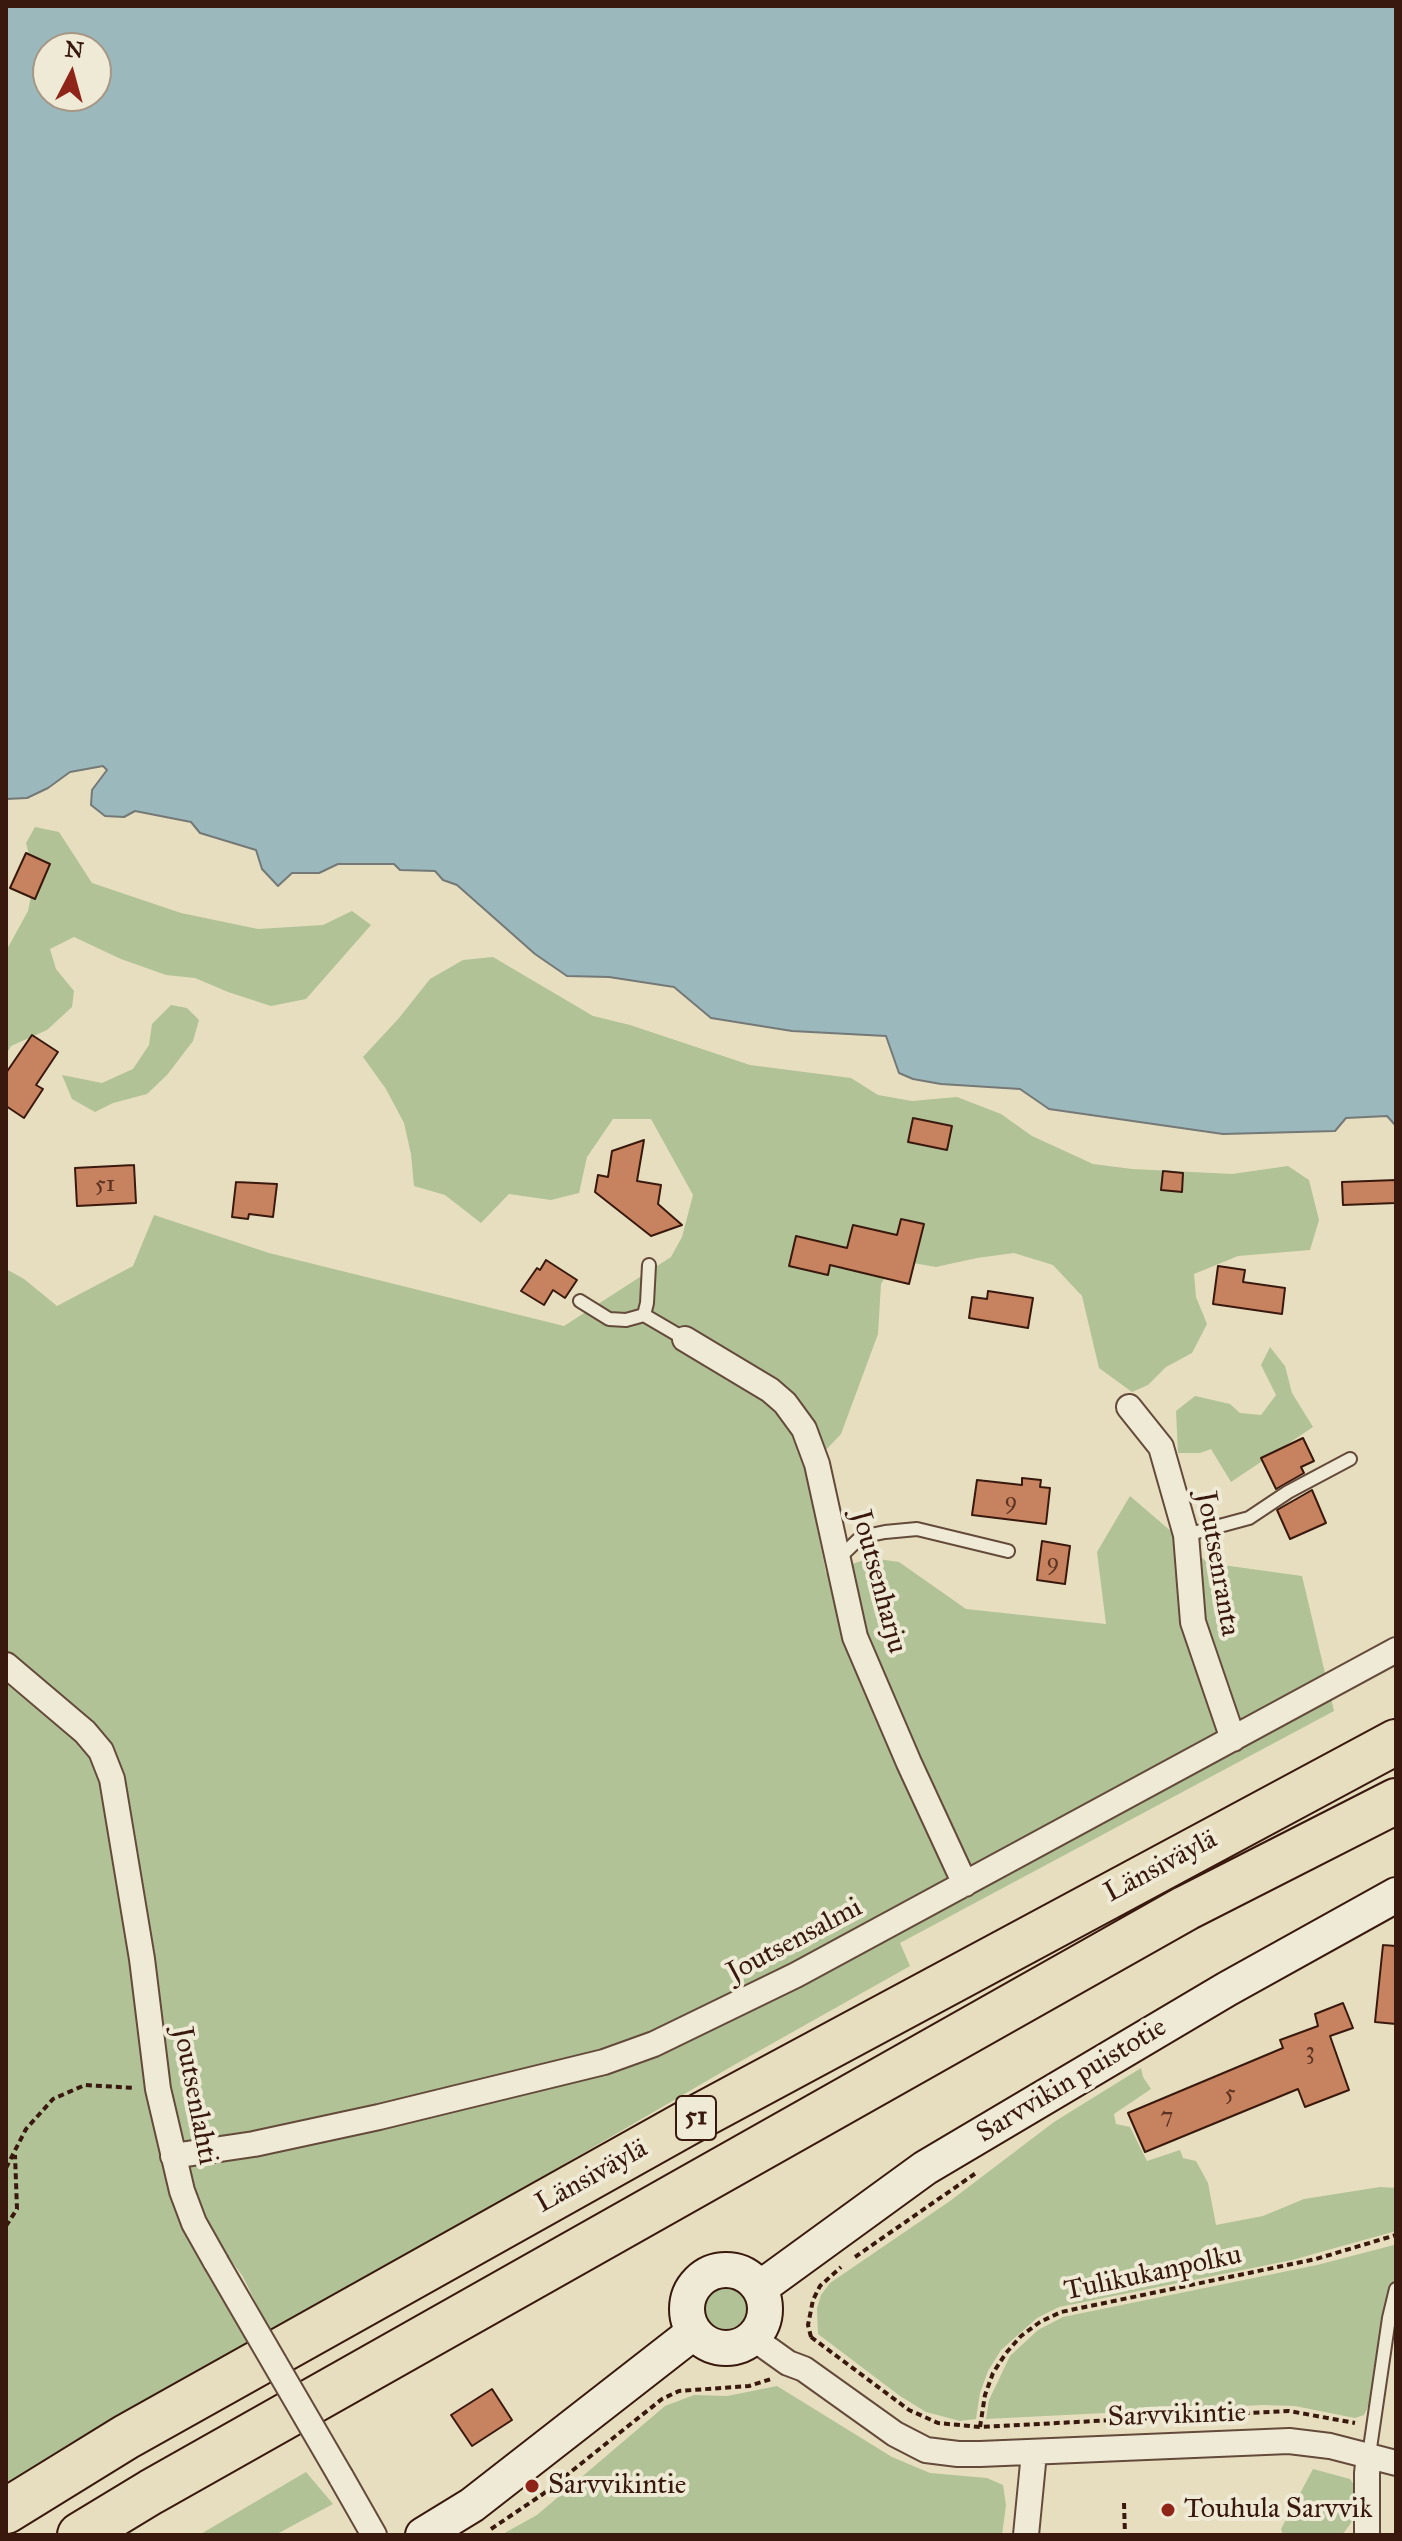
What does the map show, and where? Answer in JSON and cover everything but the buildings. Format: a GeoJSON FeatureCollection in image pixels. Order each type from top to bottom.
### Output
{"type":"FeatureCollection","features":[{"type":"Feature","properties":{"kind":"highway","name":"Länsiväylä"},"geometry":{"type":"LineString","coordinates":[[6,2511],[126,2437],[660,2138],[1396,1742]]}},
{"type":"Feature","properties":{"kind":"highway","name":"Länsiväylä"},"geometry":{"type":"LineString","coordinates":[[80,2535],[1172,1915],[1396,1801]]}},
{"type":"Feature","properties":{"kind":"main road","name":"Sarvvikin puistotie"},"geometry":{"type":"LineString","coordinates":[[760,2288],[925,2168],[1213,1997],[1396,1895]]}},
{"type":"Feature","properties":{"kind":"main road"},"geometry":{"type":"LineString","coordinates":[[736,2270],[746,2274],[760,2288],[764,2298],[764,2319],[753,2338],[732,2348],[721,2348],[702,2340],[694,2332],[687,2314],[687,2304],[690,2293],[703,2276],[714,2271],[736,2270]]}},
{"type":"Feature","properties":{"kind":"main road"},"geometry":{"type":"LineString","coordinates":[[423,2535],[472,2505],[694,2332]]}},
{"type":"Feature","properties":{"kind":"street","name":"Joutsenharju"},"geometry":{"type":"LineString","coordinates":[[685,1339],[770,1390],[785,1403],[804,1429],[817,1464],[855,1637],[965,1884]]}},
{"type":"Feature","properties":{"kind":"street","name":"Joutsenranta"},"geometry":{"type":"LineString","coordinates":[[1129,1407],[1161,1447],[1186,1535],[1193,1622],[1233,1739]]}},
{"type":"Feature","properties":{"kind":"street","name":"Joutsensalmi"},"geometry":{"type":"LineString","coordinates":[[173,2156],[286,2137],[604,2062],[654,2044],[715,2016],[965,1884],[1396,1650]]}},
{"type":"Feature","properties":{"kind":"street","name":"Joutsenlahti"},"geometry":{"type":"LineString","coordinates":[[6,1665],[85,1732],[101,1751],[112,1779],[142,1959],[158,2089],[182,2191],[194,2223],[374,2535]]}},
{"type":"Feature","properties":{"kind":"street","name":"Sarvvikintie"},"geometry":{"type":"LineString","coordinates":[[753,2338],[788,2363],[804,2369],[895,2434],[926,2450],[958,2454],[1034,2453],[1289,2441],[1330,2446],[1396,2463]]}},
{"type":"Feature","properties":{"kind":"street"},"geometry":{"type":"LineString","coordinates":[[1026,2535],[1034,2453]]}},
{"type":"Feature","properties":{"kind":"street"},"geometry":{"type":"LineString","coordinates":[[1367,2535],[1369,2455]]}},
{"type":"Feature","properties":{"kind":"lane"},"geometry":{"type":"LineString","coordinates":[[644,1315],[649,1265]]}},
{"type":"Feature","properties":{"kind":"lane"},"geometry":{"type":"LineString","coordinates":[[580,1301],[609,1319],[626,1320],[644,1315],[685,1339]]}},
{"type":"Feature","properties":{"kind":"lane"},"geometry":{"type":"LineString","coordinates":[[1186,1535],[1249,1518],[1288,1492],[1350,1459]]}},
{"type":"Feature","properties":{"kind":"lane"},"geometry":{"type":"LineString","coordinates":[[839,1558],[861,1537],[917,1529],[1008,1551]]}},
{"type":"Feature","properties":{"kind":"lane"},"geometry":{"type":"LineString","coordinates":[[1369,2455],[1396,2289]]}},
{"type":"Feature","properties":{"kind":"path"},"geometry":{"type":"LineString","coordinates":[[6,2168],[26,2129],[53,2099],[85,2085],[158,2089]]}},
{"type":"Feature","properties":{"kind":"path"},"geometry":{"type":"LineString","coordinates":[[6,2226],[17,2209],[15,2152]]}},
{"type":"Feature","properties":{"kind":"path","name":"Tulikukanpolku"},"geometry":{"type":"LineString","coordinates":[[980,2427],[985,2395],[993,2373],[1006,2353],[1031,2329],[1061,2312],[1316,2259],[1396,2235]]}},
{"type":"Feature","properties":{"kind":"path"},"geometry":{"type":"LineString","coordinates":[[811,2337],[909,2410],[938,2423],[980,2427],[1289,2411],[1373,2427]]}},
{"type":"Feature","properties":{"kind":"path"},"geometry":{"type":"LineString","coordinates":[[482,2535],[543,2494],[662,2399],[679,2391],[749,2386],[775,2377]]}},
{"type":"Feature","properties":{"kind":"path"},"geometry":{"type":"LineString","coordinates":[[1124,2503],[1125,2535]]}},
{"type":"Feature","properties":{"kind":"green space"},"geometry":{"type":"Polygon","coordinates":[[[35,827],[59,832],[92,883],[181,913],[258,929],[323,925],[352,911],[371,925],[306,999],[271,1006],[195,978],[166,975],[74,937],[50,949],[56,969],[74,991],[72,1007],[47,1030],[11,1046],[6,1055],[6,951],[28,911],[35,877],[26,843],[35,827]]]}},
{"type":"Feature","properties":{"kind":"green space"},"geometry":{"type":"Polygon","coordinates":[[[493,957],[593,1016],[630,1025],[750,1065],[851,1078],[878,1095],[912,1101],[957,1097],[1001,1114],[1032,1136],[1093,1164],[1232,1174],[1288,1166],[1309,1180],[1319,1220],[1310,1250],[1238,1256],[1194,1274],[1196,1297],[1207,1324],[1192,1353],[1166,1367],[1148,1385],[1132,1392],[1099,1368],[1082,1296],[1053,1265],[1014,1253],[936,1267],[896,1260],[881,1284],[878,1334],[841,1434],[806,1471],[826,1573],[870,1558],[899,1562],[966,1609],[1106,1624],[1097,1552],[1130,1496],[1208,1563],[1302,1576],[1334,1711],[900,1943],[910,1966],[734,2065],[272,2335],[242,2275],[228,2257],[207,2268],[251,2346],[6,2491],[6,1269],[24,1279],[57,1306],[133,1266],[154,1215],[269,1253],[564,1326],[671,1257],[682,1237],[693,1195],[651,1119],[613,1119],[587,1157],[579,1193],[551,1200],[509,1194],[481,1223],[445,1195],[414,1186],[404,1123],[386,1089],[363,1057],[430,979],[463,960],[493,957]]]}},
{"type":"Feature","properties":{"kind":"green space"},"geometry":{"type":"Polygon","coordinates":[[[171,1005],[187,1008],[199,1020],[193,1041],[167,1075],[147,1094],[113,1103],[95,1112],[72,1099],[62,1075],[102,1083],[133,1069],[149,1045],[152,1024],[171,1005]]]}},
{"type":"Feature","properties":{"kind":"green space"},"geometry":{"type":"Polygon","coordinates":[[[1270,1347],[1285,1366],[1292,1393],[1313,1427],[1231,1482],[1211,1449],[1200,1453],[1178,1453],[1176,1411],[1195,1396],[1230,1404],[1240,1413],[1261,1415],[1276,1395],[1261,1365],[1270,1347]]]}},
{"type":"Feature","properties":{"kind":"green space"},"geometry":{"type":"Polygon","coordinates":[[[1141,2068],[1151,2089],[1114,2114],[1116,2124],[1130,2127],[1147,2161],[1180,2150],[1183,2158],[1196,2161],[1208,2183],[1216,2225],[1263,2216],[1304,2199],[1380,2187],[1396,2188],[1396,2231],[1292,2260],[1059,2307],[1037,2318],[1001,2350],[988,2371],[980,2393],[976,2419],[960,2421],[926,2412],[818,2334],[817,2308],[821,2295],[830,2283],[950,2201],[1054,2122],[1141,2068]]]}},
{"type":"Feature","properties":{"kind":"green space"},"geometry":{"type":"Polygon","coordinates":[[[1394,2245],[1396,2271],[1369,2405],[1364,2415],[1355,2418],[1295,2406],[1263,2405],[986,2419],[989,2400],[1010,2356],[1038,2330],[1063,2317],[1317,2265],[1394,2245]]]}},
{"type":"Feature","properties":{"kind":"green space"},"geometry":{"type":"Polygon","coordinates":[[[725,2283],[742,2290],[749,2307],[742,2324],[725,2331],[708,2324],[701,2307],[708,2290],[725,2283]]]}},
{"type":"Feature","properties":{"kind":"green space"},"geometry":{"type":"Polygon","coordinates":[[[777,2386],[892,2457],[930,2473],[987,2478],[1003,2485],[1006,2505],[1002,2535],[501,2535],[537,2515],[665,2406],[694,2395],[727,2396],[777,2386]]]}},
{"type":"Feature","properties":{"kind":"green space"},"geometry":{"type":"Polygon","coordinates":[[[1313,2469],[1350,2479],[1359,2492],[1351,2523],[1342,2535],[1283,2535],[1281,2529],[1313,2469]]]}},
{"type":"Feature","properties":{"kind":"green space"},"geometry":{"type":"Polygon","coordinates":[[[306,2472],[333,2504],[275,2535],[199,2535],[306,2472]]]}},
{"type":"Feature","properties":{"kind":"water"},"geometry":{"type":"Polygon","coordinates":[[[6,6],[1396,6],[1396,1126],[1387,1116],[1346,1118],[1335,1131],[1223,1134],[1049,1109],[1020,1089],[913,1079],[899,1073],[886,1036],[792,1031],[711,1018],[674,987],[609,977],[567,976],[535,954],[457,885],[443,880],[435,871],[400,870],[394,864],[338,864],[319,873],[292,873],[278,886],[262,869],[256,850],[200,833],[191,822],[135,811],[124,817],[105,816],[91,805],[92,790],[107,770],[103,766],[70,772],[27,798],[6,799],[6,6]]]}},
{"type":"Feature","properties":{"kind":"place","name":"Sarvvikintie"},"geometry":{"type":"Point","coordinates":[532,2486]}},
{"type":"Feature","properties":{"kind":"place","name":"Touhula Sarvvik"},"geometry":{"type":"Point","coordinates":[1168,2510]}}]}
